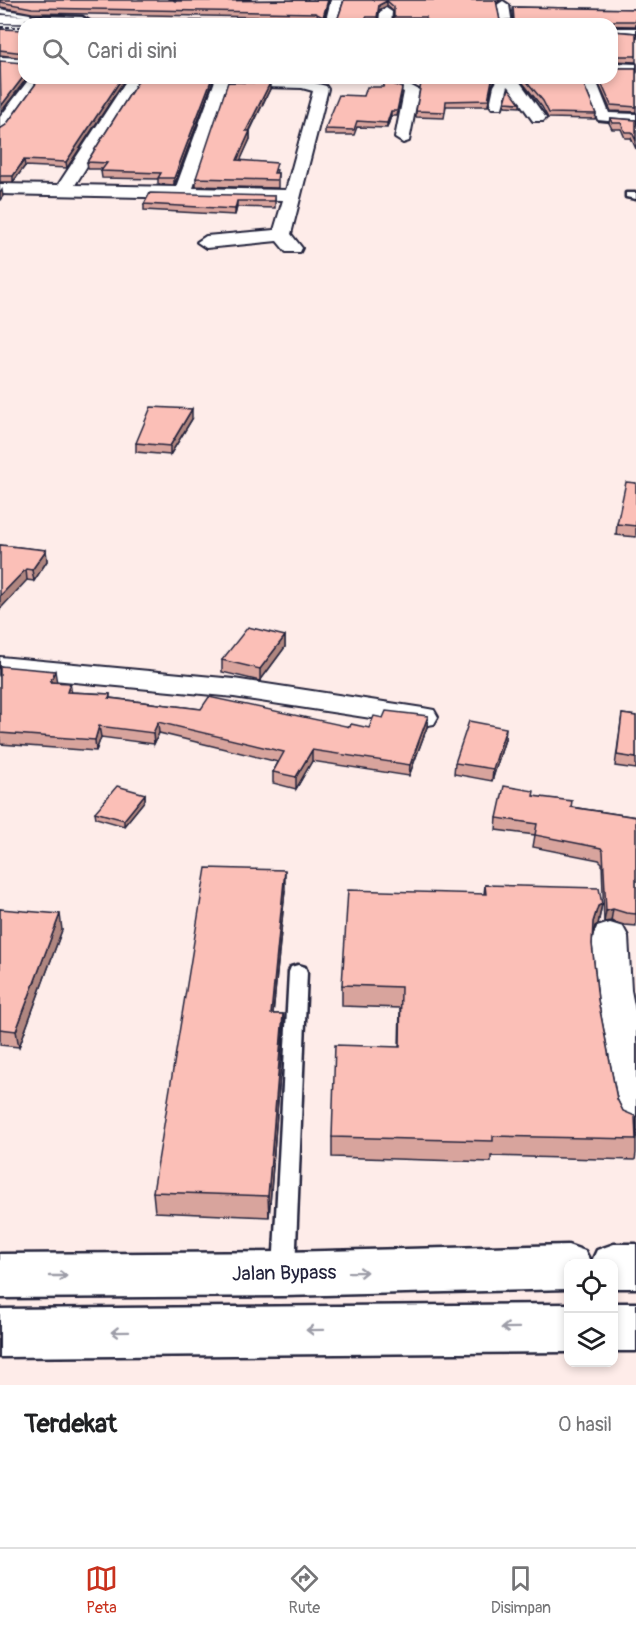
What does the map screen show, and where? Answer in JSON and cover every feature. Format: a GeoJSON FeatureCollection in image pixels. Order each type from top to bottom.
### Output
{"type":"FeatureCollection","features":[{"type":"Feature","properties":{"kind":"highway"},"geometry":{"type":"LineString","coordinates":[[0,21],[18,23]]}},
{"type":"Feature","properties":{"kind":"highway"},"geometry":{"type":"LineString","coordinates":[[618,28],[636,29]]}},
{"type":"Feature","properties":{"kind":"highway"},"geometry":{"type":"LineString","coordinates":[[618,31],[636,29]]}},
{"type":"Feature","properties":{"kind":"highway"},"geometry":{"type":"LineString","coordinates":[[618,1266],[636,1266]]}},
{"type":"Feature","properties":{"kind":"highway","name":"Jalan Bypass"},"geometry":{"type":"LineString","coordinates":[[0,1276],[284,1274],[564,1267]]}},
{"type":"Feature","properties":{"kind":"highway"},"geometry":{"type":"LineString","coordinates":[[618,1327],[636,1327]]}},
{"type":"Feature","properties":{"kind":"highway"},"geometry":{"type":"LineString","coordinates":[[0,1333],[564,1328]]}},
{"type":"Feature","properties":{"kind":"street"},"geometry":{"type":"LineString","coordinates":[[170,2],[245,0]]}},
{"type":"Feature","properties":{"kind":"street"},"geometry":{"type":"LineString","coordinates":[[332,18],[336,0]]}},
{"type":"Feature","properties":{"kind":"street"},"geometry":{"type":"LineString","coordinates":[[503,5],[505,18]]}},
{"type":"Feature","properties":{"kind":"street"},"geometry":{"type":"LineString","coordinates":[[0,28],[18,25]]}},
{"type":"Feature","properties":{"kind":"street"},"geometry":{"type":"LineString","coordinates":[[0,62],[18,62]]}},
{"type":"Feature","properties":{"kind":"street"},"geometry":{"type":"LineString","coordinates":[[618,67],[636,68]]}},
{"type":"Feature","properties":{"kind":"street"},"geometry":{"type":"LineString","coordinates":[[0,127],[33,84]]}},
{"type":"Feature","properties":{"kind":"street"},"geometry":{"type":"LineString","coordinates":[[63,191],[131,84]]}},
{"type":"Feature","properties":{"kind":"street"},"geometry":{"type":"LineString","coordinates":[[183,193],[220,84]]}},
{"type":"Feature","properties":{"kind":"street"},"geometry":{"type":"LineString","coordinates":[[206,242],[288,241],[294,195],[321,89],[303,84]]}},
{"type":"Feature","properties":{"kind":"street"},"geometry":{"type":"LineString","coordinates":[[398,84],[412,90],[403,138]]}},
{"type":"Feature","properties":{"kind":"street"},"geometry":{"type":"LineString","coordinates":[[497,105],[503,84]]}},
{"type":"Feature","properties":{"kind":"street"},"geometry":{"type":"LineString","coordinates":[[512,84],[538,118]]}},
{"type":"Feature","properties":{"kind":"street"},"geometry":{"type":"LineString","coordinates":[[590,84],[603,117],[636,119]]}},
{"type":"Feature","properties":{"kind":"street"},"geometry":{"type":"LineString","coordinates":[[0,189],[294,195]]}},
{"type":"Feature","properties":{"kind":"street"},"geometry":{"type":"LineString","coordinates":[[0,666],[234,688],[423,717]]}},
{"type":"Feature","properties":{"kind":"street"},"geometry":{"type":"LineString","coordinates":[[610,936],[612,990],[636,1119]]}},
{"type":"Feature","properties":{"kind":"lane"},"geometry":{"type":"LineString","coordinates":[[0,11],[23,13],[28,15],[27,18]]}},
{"type":"Feature","properties":{"kind":"lane"},"geometry":{"type":"LineString","coordinates":[[284,1274],[298,972]]}},
{"type":"Feature","properties":{"kind":"building"},"geometry":{"type":"Polygon","coordinates":[[[0,0],[328,0],[323,17],[315,13],[32,8],[0,2],[0,0]]]}},
{"type":"Feature","properties":{"kind":"building"},"geometry":{"type":"Polygon","coordinates":[[[344,0],[496,0],[499,18],[394,17],[394,7],[387,1],[379,5],[377,17],[338,18],[344,0]]]}},
{"type":"Feature","properties":{"kind":"building"},"geometry":{"type":"Polygon","coordinates":[[[513,7],[636,9],[636,21],[618,21],[618,18],[514,18],[513,7]]]}},
{"type":"Feature","properties":{"kind":"building"},"geometry":{"type":"Polygon","coordinates":[[[0,29],[18,30],[18,52],[0,50],[0,29]]]}},
{"type":"Feature","properties":{"kind":"building"},"geometry":{"type":"Polygon","coordinates":[[[618,32],[636,33],[636,56],[618,56],[618,32]]]}},
{"type":"Feature","properties":{"kind":"building"},"geometry":{"type":"Polygon","coordinates":[[[0,61],[18,63],[18,84],[1,106],[0,61]]]}},
{"type":"Feature","properties":{"kind":"building"},"geometry":{"type":"Polygon","coordinates":[[[618,68],[636,68],[636,107],[611,105],[602,84],[618,84],[618,68]]]}},
{"type":"Feature","properties":{"kind":"building"},"geometry":{"type":"Polygon","coordinates":[[[36,84],[118,84],[66,162],[24,160],[13,176],[0,176],[0,129],[6,125],[36,84]]]}},
{"type":"Feature","properties":{"kind":"building"},"geometry":{"type":"Polygon","coordinates":[[[136,84],[210,84],[174,178],[158,178],[161,173],[101,171],[107,163],[87,162],[136,84]]]}},
{"type":"Feature","properties":{"kind":"building"},"geometry":{"type":"Polygon","coordinates":[[[227,84],[270,84],[246,131],[250,131],[237,160],[277,163],[274,173],[278,173],[277,180],[196,178],[227,84]]]}},
{"type":"Feature","properties":{"kind":"building"},"geometry":{"type":"Polygon","coordinates":[[[384,84],[393,84],[402,88],[397,111],[391,111],[387,123],[357,121],[354,130],[325,129],[339,95],[364,96],[367,87],[383,87],[384,84]]]}},
{"type":"Feature","properties":{"kind":"building"},"geometry":{"type":"Polygon","coordinates":[[[421,84],[491,84],[488,100],[446,101],[445,112],[416,111],[421,84]]]}},
{"type":"Feature","properties":{"kind":"building"},"geometry":{"type":"Polygon","coordinates":[[[529,84],[584,84],[596,114],[549,113],[543,101],[529,84]]]}},
{"type":"Feature","properties":{"kind":"building"},"geometry":{"type":"Polygon","coordinates":[[[509,88],[520,103],[505,102],[509,88]]]}},
{"type":"Feature","properties":{"kind":"building"},"geometry":{"type":"Polygon","coordinates":[[[610,118],[636,120],[636,141],[632,132],[625,132],[621,123],[612,123],[610,118]]]}},
{"type":"Feature","properties":{"kind":"building"},"geometry":{"type":"Polygon","coordinates":[[[150,193],[275,196],[275,201],[237,201],[235,209],[144,204],[150,193]]]}},
{"type":"Feature","properties":{"kind":"building"},"geometry":{"type":"Polygon","coordinates":[[[151,407],[192,409],[170,446],[136,443],[151,407]]]}},
{"type":"Feature","properties":{"kind":"building"},"geometry":{"type":"Polygon","coordinates":[[[626,482],[636,483],[636,526],[617,524],[626,482]]]}},
{"type":"Feature","properties":{"kind":"building"},"geometry":{"type":"Polygon","coordinates":[[[0,545],[46,550],[32,570],[26,569],[0,596],[0,545]]]}},
{"type":"Feature","properties":{"kind":"building"},"geometry":{"type":"Polygon","coordinates":[[[248,627],[285,636],[260,669],[222,660],[248,627]]]}},
{"type":"Feature","properties":{"kind":"building"},"geometry":{"type":"Polygon","coordinates":[[[0,666],[55,671],[50,682],[70,683],[67,692],[110,694],[109,698],[201,709],[209,697],[350,727],[351,724],[369,728],[374,716],[383,718],[386,711],[428,716],[410,765],[312,750],[296,777],[273,772],[284,752],[158,722],[153,733],[99,726],[95,740],[0,733],[0,666]]]}},
{"type":"Feature","properties":{"kind":"building"},"geometry":{"type":"Polygon","coordinates":[[[622,714],[636,716],[636,758],[617,755],[622,714]]]}},
{"type":"Feature","properties":{"kind":"building"},"geometry":{"type":"Polygon","coordinates":[[[469,721],[506,728],[493,769],[455,763],[469,721]]]}},
{"type":"Feature","properties":{"kind":"building"},"geometry":{"type":"Polygon","coordinates":[[[117,786],[145,794],[124,820],[95,812],[117,786]]]}},
{"type":"Feature","properties":{"kind":"building"},"geometry":{"type":"Polygon","coordinates":[[[504,786],[534,791],[533,796],[572,801],[571,807],[636,817],[636,914],[613,909],[606,911],[601,848],[535,835],[537,824],[497,818],[504,786]]]}},
{"type":"Feature","properties":{"kind":"building"},"geometry":{"type":"Polygon","coordinates":[[[206,868],[285,870],[271,1014],[283,1014],[268,1196],[153,1192],[206,868]]]}},
{"type":"Feature","properties":{"kind":"building"},"geometry":{"type":"Polygon","coordinates":[[[485,885],[599,888],[602,904],[598,906],[593,922],[592,944],[598,1000],[617,1099],[623,1111],[635,1116],[636,1139],[493,1136],[493,1141],[332,1137],[335,1045],[400,1047],[401,987],[342,985],[348,890],[486,894],[485,885]]]}},
{"type":"Feature","properties":{"kind":"building"},"geometry":{"type":"Polygon","coordinates":[[[0,909],[60,914],[16,1031],[0,1029],[0,909]]]}},
{"type":"Feature","properties":{"kind":"railway"},"geometry":{"type":"LineString","coordinates":[[0,27],[18,27]]}}]}
